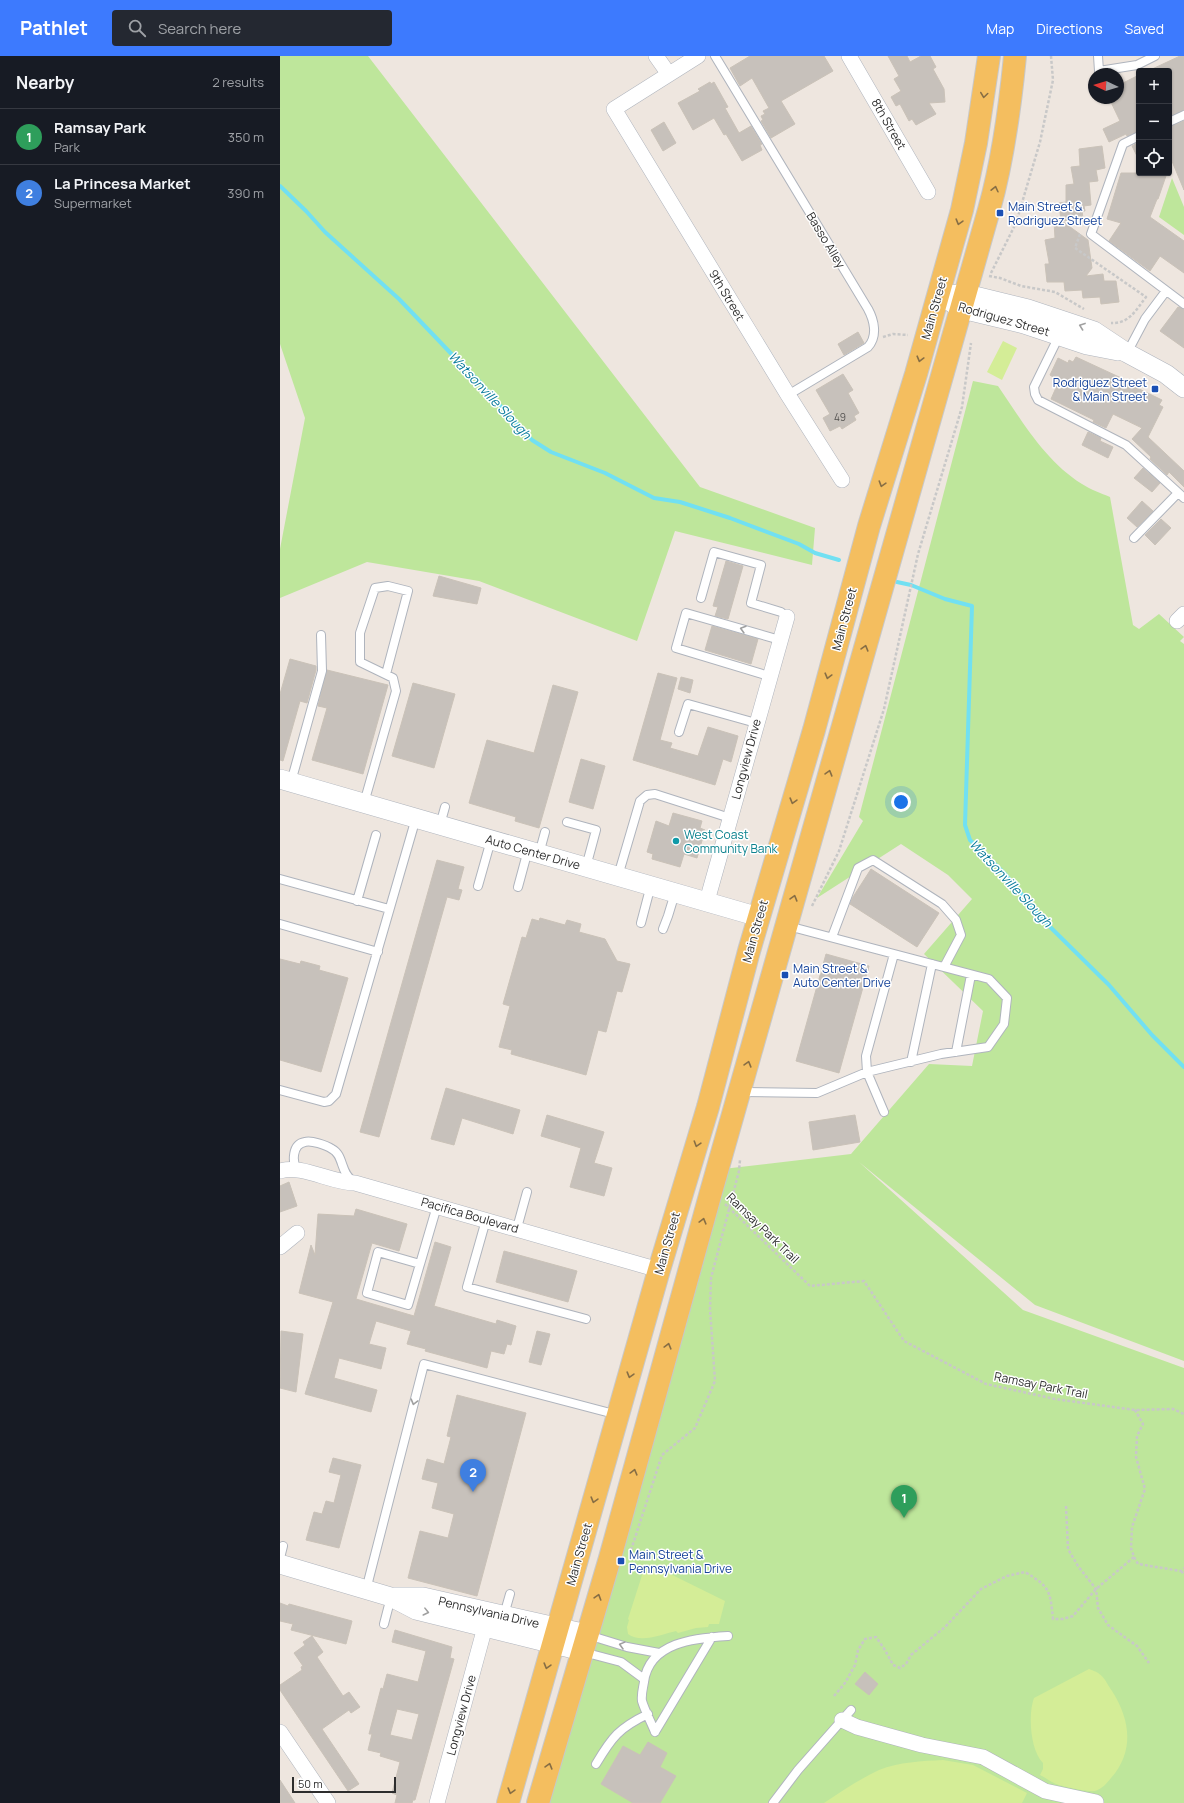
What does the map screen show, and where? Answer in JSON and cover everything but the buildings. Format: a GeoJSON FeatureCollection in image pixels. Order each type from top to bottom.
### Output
{"type":"FeatureCollection","features":[{"type":"Feature","properties":{"kind":"main road","name":"Main Street"},"geometry":{"type":"LineString","coordinates":[[508,1803],[659,1270],[708,1107],[759,917],[814,730],[869,526],[916,374],[962,210],[976,143],[989,56]]}},
{"type":"Feature","properties":{"kind":"main road"},"geometry":{"type":"LineString","coordinates":[[538,1803],[610,1558],[711,1192],[996,187],[1011,99],[1015,56]]}},
{"type":"Feature","properties":{"kind":"main road","name":"Auto Center Drive"},"geometry":{"type":"LineString","coordinates":[[759,917],[787,926]]}},
{"type":"Feature","properties":{"kind":"street"},"geometry":{"type":"LineString","coordinates":[[656,56],[668,73],[698,56]]}},
{"type":"Feature","properties":{"kind":"street","name":"8th Street"},"geometry":{"type":"LineString","coordinates":[[849,56],[928,192]]}},
{"type":"Feature","properties":{"kind":"street","name":"9th Street"},"geometry":{"type":"LineString","coordinates":[[668,73],[614,109],[788,395],[842,480]]}},
{"type":"Feature","properties":{"kind":"street","name":"Rodriguez Street"},"geometry":{"type":"LineString","coordinates":[[938,295],[964,301],[1028,309],[1065,320],[1094,331],[1127,353],[1166,374],[1184,388]]}},
{"type":"Feature","properties":{"kind":"street","name":"Rodriguez Street"},"geometry":{"type":"LineString","coordinates":[[964,301],[1024,324],[1087,345],[1127,353]]}},
{"type":"Feature","properties":{"kind":"street","name":"Longview Drive"},"geometry":{"type":"LineString","coordinates":[[707,901],[787,617]]}},
{"type":"Feature","properties":{"kind":"street","name":"Auto Center Drive"},"geometry":{"type":"LineString","coordinates":[[285,781],[759,917]]}},
{"type":"Feature","properties":{"kind":"street","name":"Pacifica Boulevard"},"geometry":{"type":"LineString","coordinates":[[289,1167],[341,1182],[355,1183],[517,1228],[659,1270]]}},
{"type":"Feature","properties":{"kind":"street"},"geometry":{"type":"LineString","coordinates":[[280,1247],[297,1233]]}},
{"type":"Feature","properties":{"kind":"street","name":"Pennsylvania Drive"},"geometry":{"type":"LineString","coordinates":[[282,1555],[366,1590],[390,1597],[416,1610],[485,1627],[555,1636],[584,1643]]}},
{"type":"Feature","properties":{"kind":"street","name":"Pennsylvania Drive"},"geometry":{"type":"LineString","coordinates":[[390,1597],[423,1597],[504,1615],[555,1636]]}},
{"type":"Feature","properties":{"kind":"street","name":"Longview Drive"},"geometry":{"type":"LineString","coordinates":[[437,1803],[485,1627]]}},
{"type":"Feature","properties":{"kind":"street"},"geometry":{"type":"LineString","coordinates":[[846,1715],[857,1728],[922,1745],[983,1757],[1045,1791],[1096,1802]]}},
{"type":"Feature","properties":{"kind":"street"},"geometry":{"type":"LineString","coordinates":[[280,1732],[328,1803]]}},
{"type":"Feature","properties":{"kind":"lane","name":"Basso Alley"},"geometry":{"type":"LineString","coordinates":[[716,56],[868,309],[873,322],[873,340]]}},
{"type":"Feature","properties":{"kind":"lane"},"geometry":{"type":"LineString","coordinates":[[1098,56],[1099,71],[1137,65],[1155,56]]}},
{"type":"Feature","properties":{"kind":"lane"},"geometry":{"type":"LineString","coordinates":[[1172,120],[1184,114]]}},
{"type":"Feature","properties":{"kind":"lane"},"geometry":{"type":"LineString","coordinates":[[1136,138],[1123,144],[1091,234],[1184,304]]}},
{"type":"Feature","properties":{"kind":"lane"},"geometry":{"type":"LineString","coordinates":[[1127,353],[1145,319],[1166,291]]}},
{"type":"Feature","properties":{"kind":"lane"},"geometry":{"type":"LineString","coordinates":[[1059,335],[1034,387],[1034,394],[1038,400],[1126,445],[1181,496],[1134,538]]}},
{"type":"Feature","properties":{"kind":"lane"},"geometry":{"type":"LineString","coordinates":[[788,395],[868,347],[873,340]]}},
{"type":"Feature","properties":{"kind":"lane"},"geometry":{"type":"LineString","coordinates":[[701,598],[714,552],[761,565],[751,603],[781,612],[787,617]]}},
{"type":"Feature","properties":{"kind":"lane"},"geometry":{"type":"LineString","coordinates":[[364,804],[396,691],[393,678],[360,662],[360,633],[375,588],[388,586],[408,591],[386,674]]}},
{"type":"Feature","properties":{"kind":"lane"},"geometry":{"type":"LineString","coordinates":[[770,676],[676,648],[686,613],[780,640]]}},
{"type":"Feature","properties":{"kind":"lane"},"geometry":{"type":"LineString","coordinates":[[285,781],[322,672],[321,635]]}},
{"type":"Feature","properties":{"kind":"lane"},"geometry":{"type":"LineString","coordinates":[[679,732],[688,704],[756,724]]}},
{"type":"Feature","properties":{"kind":"lane"},"geometry":{"type":"LineString","coordinates":[[618,876],[640,801],[647,795],[655,794],[730,818]]}},
{"type":"Feature","properties":{"kind":"lane"},"geometry":{"type":"LineString","coordinates":[[440,825],[445,807]]}},
{"type":"Feature","properties":{"kind":"lane"},"geometry":{"type":"LineString","coordinates":[[280,1090],[324,1102],[329,1101],[336,1094],[416,818]]}},
{"type":"Feature","properties":{"kind":"lane"},"geometry":{"type":"LineString","coordinates":[[567,822],[596,830],[586,867]]}},
{"type":"Feature","properties":{"kind":"lane"},"geometry":{"type":"LineString","coordinates":[[518,887],[533,852],[544,832]]}},
{"type":"Feature","properties":{"kind":"lane"},"geometry":{"type":"LineString","coordinates":[[357,900],[376,835]]}},
{"type":"Feature","properties":{"kind":"lane"},"geometry":{"type":"LineString","coordinates":[[478,886],[491,840]]}},
{"type":"Feature","properties":{"kind":"lane"},"geometry":{"type":"LineString","coordinates":[[832,938],[858,868],[873,860],[942,904],[956,920],[960,935],[944,967]]}},
{"type":"Feature","properties":{"kind":"lane"},"geometry":{"type":"LineString","coordinates":[[280,879],[389,910]]}},
{"type":"Feature","properties":{"kind":"lane"},"geometry":{"type":"LineString","coordinates":[[641,923],[651,885]]}},
{"type":"Feature","properties":{"kind":"lane"},"geometry":{"type":"LineString","coordinates":[[662,929],[668,916],[675,892]]}},
{"type":"Feature","properties":{"kind":"lane"},"geometry":{"type":"LineString","coordinates":[[280,924],[378,952]]}},
{"type":"Feature","properties":{"kind":"lane"},"geometry":{"type":"LineString","coordinates":[[740,1092],[817,1093],[867,1072],[956,1052],[988,1048],[1004,1024],[1007,998],[989,979],[787,926]]}},
{"type":"Feature","properties":{"kind":"lane"},"geometry":{"type":"LineString","coordinates":[[884,1112],[867,1072],[866,1056],[894,954]]}},
{"type":"Feature","properties":{"kind":"lane"},"geometry":{"type":"LineString","coordinates":[[911,1062],[932,964]]}},
{"type":"Feature","properties":{"kind":"lane"},"geometry":{"type":"LineString","coordinates":[[956,1052],[971,975]]}},
{"type":"Feature","properties":{"kind":"lane"},"geometry":{"type":"LineString","coordinates":[[289,1167],[297,1147],[304,1142],[330,1148],[338,1154],[346,1176],[355,1183]]}},
{"type":"Feature","properties":{"kind":"lane"},"geometry":{"type":"LineString","coordinates":[[517,1228],[527,1192]]}},
{"type":"Feature","properties":{"kind":"lane"},"geometry":{"type":"LineString","coordinates":[[420,1264],[378,1252],[367,1293],[408,1305],[420,1264],[436,1206]]}},
{"type":"Feature","properties":{"kind":"lane"},"geometry":{"type":"LineString","coordinates":[[486,1220],[467,1286],[586,1320]]}},
{"type":"Feature","properties":{"kind":"lane"},"geometry":{"type":"LineString","coordinates":[[366,1590],[424,1364],[619,1415]]}},
{"type":"Feature","properties":{"kind":"lane"},"geometry":{"type":"LineString","coordinates":[[504,1615],[510,1594]]}},
{"type":"Feature","properties":{"kind":"lane"},"geometry":{"type":"LineString","coordinates":[[384,1624],[390,1597]]}},
{"type":"Feature","properties":{"kind":"lane"},"geometry":{"type":"LineString","coordinates":[[712,1637],[656,1732],[642,1699],[644,1679],[651,1661],[659,1653],[668,1648],[696,1639],[712,1637],[728,1636]]}},
{"type":"Feature","properties":{"kind":"lane"},"geometry":{"type":"LineString","coordinates":[[584,1643],[627,1646],[659,1653]]}},
{"type":"Feature","properties":{"kind":"lane"},"geometry":{"type":"LineString","coordinates":[[584,1643],[621,1662],[644,1679]]}},
{"type":"Feature","properties":{"kind":"lane"},"geometry":{"type":"LineString","coordinates":[[596,1764],[613,1737],[621,1729],[648,1714]]}},
{"type":"Feature","properties":{"kind":"lane"},"geometry":{"type":"LineString","coordinates":[[773,1803],[798,1770],[846,1715]]}},
{"type":"Feature","properties":{"kind":"path"},"geometry":{"type":"LineString","coordinates":[[986,279],[989,276],[1016,223],[1040,142],[1053,80],[1051,56]]}},
{"type":"Feature","properties":{"kind":"path"},"geometry":{"type":"LineString","coordinates":[[1083,227],[1075,248],[1146,297],[1126,320],[1118,323],[1109,323]]}},
{"type":"Feature","properties":{"kind":"path"},"geometry":{"type":"LineString","coordinates":[[989,276],[1000,278],[1021,286],[1055,292],[1086,311]]}},
{"type":"Feature","properties":{"kind":"path"},"geometry":{"type":"LineString","coordinates":[[873,340],[892,334],[908,335]]}},
{"type":"Feature","properties":{"kind":"path"},"geometry":{"type":"LineString","coordinates":[[808,912],[839,851],[884,709],[918,554],[962,407],[972,339]]}},
{"type":"Feature","properties":{"kind":"path"},"geometry":{"type":"LineString","coordinates":[[629,1553],[633,1548],[662,1455],[695,1428],[715,1381],[710,1308],[711,1278],[740,1171],[740,1157]]}},
{"type":"Feature","properties":{"kind":"path","name":"Ramsay Park Trail"},"geometry":{"type":"LineString","coordinates":[[711,1192],[730,1208],[810,1286],[864,1281],[904,1341],[986,1384],[1055,1399],[1135,1410],[1173,1409],[1184,1414]]}},
{"type":"Feature","properties":{"kind":"path"},"geometry":{"type":"LineString","coordinates":[[1135,1410],[1143,1424],[1137,1436],[1136,1457],[1145,1489],[1132,1527],[1131,1548],[1138,1564],[1181,1571],[1184,1574]]}},
{"type":"Feature","properties":{"kind":"path"},"geometry":{"type":"LineString","coordinates":[[1066,1506],[1068,1549],[1078,1566],[1096,1589],[1098,1608],[1108,1625],[1137,1646],[1149,1663]]}},
{"type":"Feature","properties":{"kind":"path"},"geometry":{"type":"LineString","coordinates":[[834,1696],[845,1682],[855,1664],[858,1650],[865,1639],[876,1638],[885,1650],[893,1665],[900,1668],[906,1664],[911,1655],[945,1627],[981,1589],[1007,1576],[1024,1572],[1042,1582],[1050,1597],[1053,1619],[1063,1619],[1073,1616],[1096,1589],[1134,1557]]}},
{"type":"Feature","properties":{"kind":"path"},"geometry":{"type":"LineString","coordinates":[[1181,1571],[1184,1568]]}},
{"type":"Feature","properties":{"kind":"green space"},"geometry":{"type":"Polygon","coordinates":[[[280,56],[368,56],[700,487],[815,528],[812,565],[675,531],[637,641],[479,581],[367,562],[280,598],[280,549],[305,418],[280,344],[280,56]]]}},
{"type":"Feature","properties":{"kind":"green space"},"geometry":{"type":"Polygon","coordinates":[[[1172,178],[1184,207],[1184,235],[1159,217],[1172,178]]]}},
{"type":"Feature","properties":{"kind":"green space"},"geometry":{"type":"Polygon","coordinates":[[[1003,341],[1017,348],[1002,380],[987,372],[1003,341]]]}},
{"type":"Feature","properties":{"kind":"green space"},"geometry":{"type":"Polygon","coordinates":[[[973,381],[998,386],[1035,440],[1057,464],[1082,484],[1092,490],[1110,497],[1133,625],[1139,629],[1159,614],[1184,637],[1180,641],[1184,644],[1184,1361],[1035,1305],[859,1162],[1023,1310],[1184,1368],[1184,1803],[548,1803],[723,1169],[851,1154],[929,1064],[972,1066],[983,1011],[924,954],[972,899],[948,875],[901,844],[817,898],[863,821],[859,817],[973,381]]]}},
{"type":"Feature","properties":{"kind":"green space"},"geometry":{"type":"Polygon","coordinates":[[[652,1565],[725,1601],[719,1624],[709,1624],[708,1627],[696,1628],[678,1633],[676,1631],[645,1638],[633,1637],[628,1634],[628,1619],[644,1569],[652,1565]]]}},
{"type":"Feature","properties":{"kind":"green space"},"geometry":{"type":"Polygon","coordinates":[[[1089,1669],[1101,1675],[1112,1691],[1123,1713],[1127,1735],[1127,1746],[1119,1768],[1106,1784],[1095,1791],[1059,1785],[1040,1775],[1043,1769],[1043,1763],[1035,1750],[1031,1732],[1031,1713],[1034,1698],[1089,1669]]]}},
{"type":"Feature","properties":{"kind":"green space"},"geometry":{"type":"Polygon","coordinates":[[[943,1760],[973,1765],[1027,1793],[1022,1803],[824,1803],[858,1781],[887,1767],[919,1761],[943,1760]]]}},
{"type":"Feature","properties":{"kind":"waterway","name":"Watsonville Slough"},"geometry":{"type":"LineString","coordinates":[[280,186],[325,232],[399,299],[480,382],[532,440],[551,452],[605,473],[654,498],[680,502],[730,518],[799,544],[815,553],[839,560]]}},
{"type":"Feature","properties":{"kind":"waterway","name":"Watsonville Slough"},"geometry":{"type":"LineString","coordinates":[[897,582],[911,585],[945,599],[972,606],[965,825],[970,840],[1005,874],[1042,919],[1109,985],[1152,1035],[1184,1067]]}},
{"type":"Feature","properties":{"kind":"place","name":"Main Street & Rodriguez Street"},"geometry":{"type":"Point","coordinates":[1000,213]}},
{"type":"Feature","properties":{"kind":"place","name":"Rodriguez Street & Main Street"},"geometry":{"type":"Point","coordinates":[1155,389]}},
{"type":"Feature","properties":{"kind":"place","name":"West Coast Community Bank"},"geometry":{"type":"Point","coordinates":[676,841]}},
{"type":"Feature","properties":{"kind":"place","name":"Main Street & Auto Center Drive"},"geometry":{"type":"Point","coordinates":[785,975]}},
{"type":"Feature","properties":{"kind":"place","name":"La Princesa Market"},"geometry":{"type":"Point","coordinates":[473,1492]}},
{"type":"Feature","properties":{"kind":"place","name":"Ramsay Park"},"geometry":{"type":"Point","coordinates":[904,1518]}},
{"type":"Feature","properties":{"kind":"place","name":"Main Street & Pennsylvania Drive"},"geometry":{"type":"Point","coordinates":[621,1561]}}]}
